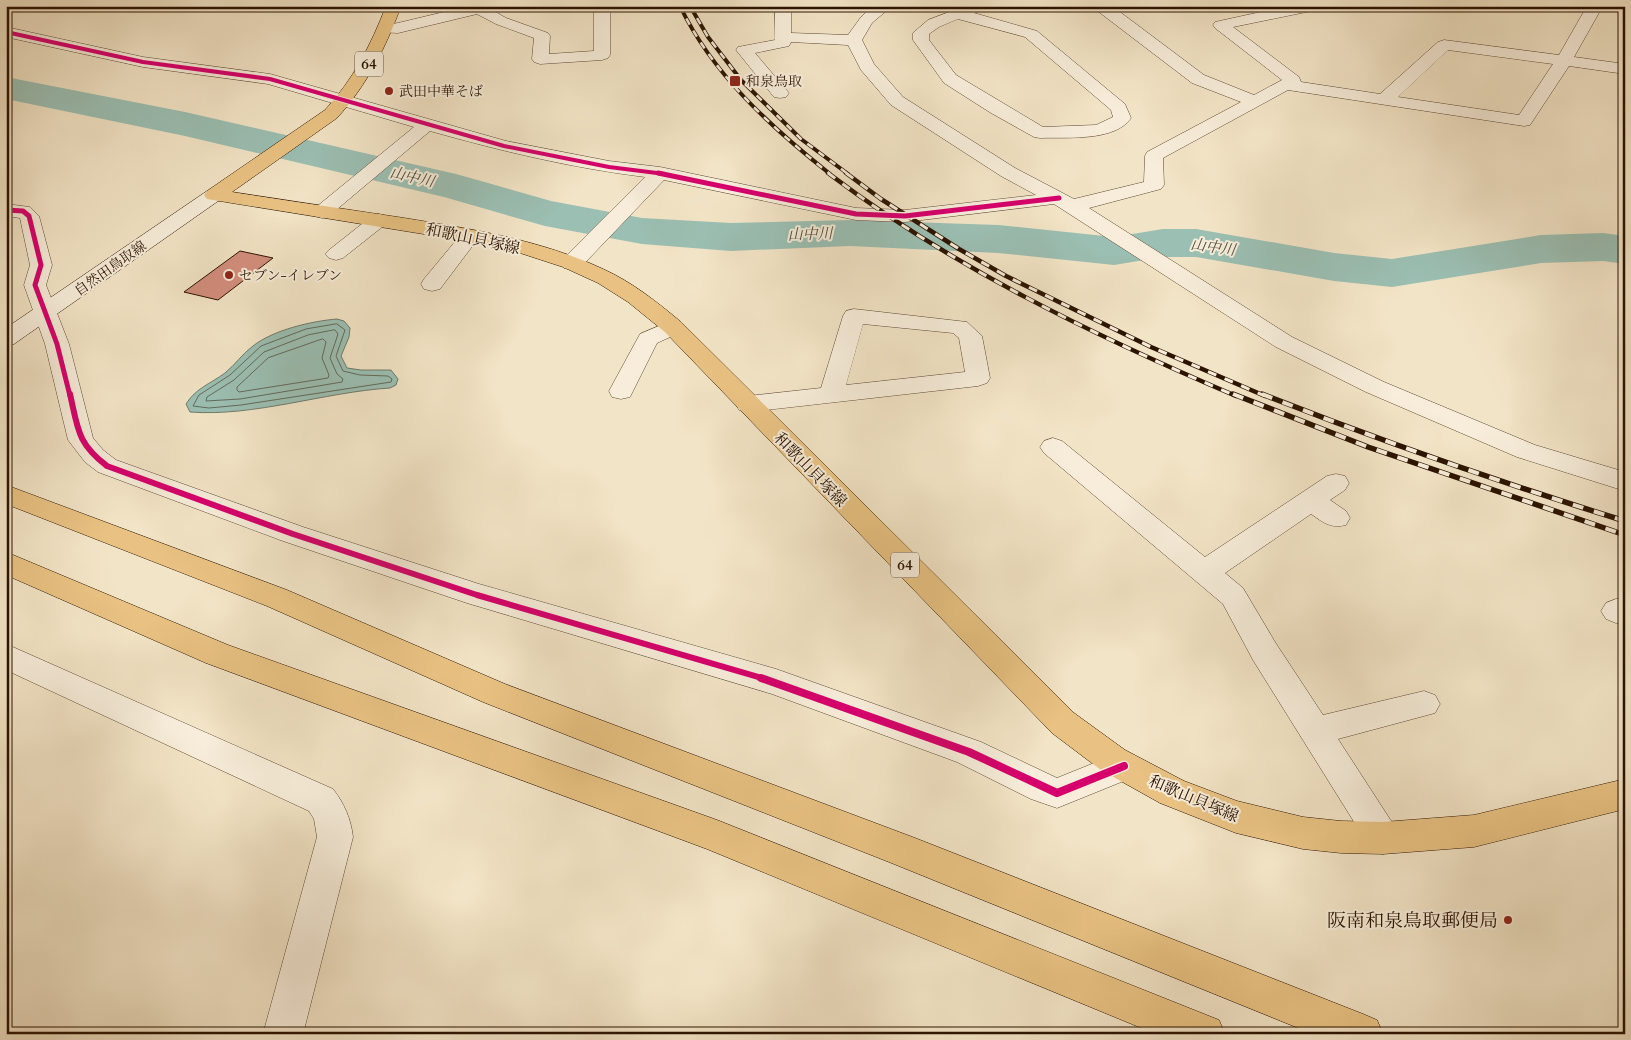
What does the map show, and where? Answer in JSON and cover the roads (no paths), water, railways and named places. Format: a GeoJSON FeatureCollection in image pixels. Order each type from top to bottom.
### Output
{"type":"FeatureCollection","features":[{"type":"Feature","properties":{"kind":"main road","name":"64"},"geometry":{"type":"LineString","coordinates":[[214,195],[338,108],[371,60],[394,6]]}},
{"type":"Feature","properties":{"kind":"main road","name":"和歌山貝塚線"},"geometry":{"type":"LineString","coordinates":[[214,195],[329,205],[379,220],[517,246],[581,255],[673,327],[1062,724],[1124,766],[1172,792],[1236,817],[1303,833],[1341,837],[1383,838],[1474,831],[1625,794]]}},
{"type":"Feature","properties":{"kind":"main road"},"geometry":{"type":"LineString","coordinates":[[6,494],[277,598],[494,694],[902,850],[1363,1034]]}},
{"type":"Feature","properties":{"kind":"main road"},"geometry":{"type":"LineString","coordinates":[[6,563],[217,654],[717,836],[1204,1034]]}},
{"type":"Feature","properties":{"kind":"street"},"geometry":{"type":"LineString","coordinates":[[602,6],[602,55]]}},
{"type":"Feature","properties":{"kind":"street"},"geometry":{"type":"LineString","coordinates":[[780,93],[744,50],[783,43],[784,6]]}},
{"type":"Feature","properties":{"kind":"street"},"geometry":{"type":"LineString","coordinates":[[885,6],[878,9],[859,28],[854,40],[867,66],[897,101],[1008,172],[1065,202],[1109,232],[1284,342],[1384,391],[1526,452],[1625,482]]}},
{"type":"Feature","properties":{"kind":"street"},"geometry":{"type":"LineString","coordinates":[[959,14],[1031,34],[1119,108],[1122,118],[1117,123],[1099,130],[1040,133],[997,109],[950,79],[921,40],[921,34],[926,27],[959,14],[982,6]]}},
{"type":"Feature","properties":{"kind":"street"},"geometry":{"type":"LineString","coordinates":[[1098,6],[1104,8],[1198,79],[1256,102]]}},
{"type":"Feature","properties":{"kind":"street"},"geometry":{"type":"LineString","coordinates":[[6,32],[142,62],[290,83],[338,108],[427,126],[504,146],[609,167],[660,173],[833,210],[880,216],[928,214],[1065,202],[1154,185],[1154,156],[1293,81],[1221,25],[1311,6]]}},
{"type":"Feature","properties":{"kind":"street"},"geometry":{"type":"LineString","coordinates":[[1287,85],[1524,121],[1564,61],[1594,8],[1600,6]]}},
{"type":"Feature","properties":{"kind":"street"},"geometry":{"type":"LineString","coordinates":[[385,29],[398,28],[484,8],[501,21],[542,36],[540,59],[602,55],[617,62]]}},
{"type":"Feature","properties":{"kind":"street"},"geometry":{"type":"LineString","coordinates":[[784,38],[854,40]]}},
{"type":"Feature","properties":{"kind":"street"},"geometry":{"type":"LineString","coordinates":[[1384,100],[1444,45],[1625,69]]}},
{"type":"Feature","properties":{"kind":"street"},"geometry":{"type":"LineString","coordinates":[[329,205],[427,126]]}},
{"type":"Feature","properties":{"kind":"street"},"geometry":{"type":"LineString","coordinates":[[581,255],[660,173]]}},
{"type":"Feature","properties":{"kind":"street","name":"自然田鳥取線"},"geometry":{"type":"LineString","coordinates":[[6,340],[214,195]]}},
{"type":"Feature","properties":{"kind":"street"},"geometry":{"type":"LineString","coordinates":[[6,210],[24,210],[29,216],[35,234],[41,265],[35,285],[57,344],[81,440],[94,456],[107,466],[293,534],[477,595],[776,682],[969,752],[1050,790],[1057,792],[1075,788],[1124,766]]}},
{"type":"Feature","properties":{"kind":"street"},"geometry":{"type":"LineString","coordinates":[[336,254],[379,220]]}},
{"type":"Feature","properties":{"kind":"street"},"geometry":{"type":"LineString","coordinates":[[432,284],[470,236]]}},
{"type":"Feature","properties":{"kind":"street"},"geometry":{"type":"LineString","coordinates":[[748,404],[831,395],[978,378],[970,336],[959,328],[854,316],[831,395]]}},
{"type":"Feature","properties":{"kind":"street"},"geometry":{"type":"LineString","coordinates":[[621,391],[648,339],[673,327]]}},
{"type":"Feature","properties":{"kind":"street"},"geometry":{"type":"LineString","coordinates":[[1053,447],[1233,596],[1264,651],[1383,838]]}},
{"type":"Feature","properties":{"kind":"street"},"geometry":{"type":"LineString","coordinates":[[1205,572],[1336,483]]}},
{"type":"Feature","properties":{"kind":"street"},"geometry":{"type":"LineString","coordinates":[[1310,500],[1336,518]]}},
{"type":"Feature","properties":{"kind":"street"},"geometry":{"type":"LineString","coordinates":[[6,656],[321,800],[333,820],[335,837],[283,1034]]}},
{"type":"Feature","properties":{"kind":"street"},"geometry":{"type":"LineString","coordinates":[[1315,732],[1424,704]]}},
{"type":"Feature","properties":{"kind":"water"},"geometry":{"type":"Polygon","coordinates":[[[337,319],[344,321],[350,328],[349,337],[341,356],[347,368],[391,370],[398,379],[396,385],[390,388],[365,390],[264,408],[214,413],[190,412],[186,404],[194,394],[225,373],[261,340],[293,327],[337,319]]]}},
{"type":"Feature","properties":{"kind":"waterway","name":"山中川"},"geometry":{"type":"LineString","coordinates":[[6,88],[185,124],[456,187],[545,213],[642,231],[731,237],[850,233],[998,239],[1114,251],[1163,243],[1196,243],[1334,267],[1392,273],[1541,249],[1603,247],[1625,250]]}},
{"type":"Feature","properties":{"kind":"railway"},"geometry":{"type":"LineString","coordinates":[[680,6],[709,55],[726,77],[786,138],[830,174]]}},
{"type":"Feature","properties":{"kind":"railway"},"geometry":{"type":"LineString","coordinates":[[690,6],[708,37],[741,80],[801,139],[848,174]]}},
{"type":"Feature","properties":{"kind":"railway"},"geometry":{"type":"LineString","coordinates":[[828,173],[924,239],[1025,297],[1129,349],[1236,396]]}},
{"type":"Feature","properties":{"kind":"railway"},"geometry":{"type":"LineString","coordinates":[[846,173],[881,199],[959,249],[1006,276],[1151,347],[1265,396]]}},
{"type":"Feature","properties":{"kind":"railway"},"geometry":{"type":"LineString","coordinates":[[1233,394],[1368,447],[1625,535]]}},
{"type":"Feature","properties":{"kind":"railway"},"geometry":{"type":"LineString","coordinates":[[1262,394],[1442,461],[1625,521]]}},
{"type":"Feature","properties":{"kind":"place","name":"和泉鳥取"},"geometry":{"type":"Point","coordinates":[735,81]}},
{"type":"Feature","properties":{"kind":"place","name":"武田中華そば"},"geometry":{"type":"Point","coordinates":[389,91]}},
{"type":"Feature","properties":{"kind":"place","name":"セブン-イレブン"},"geometry":{"type":"Point","coordinates":[229,275]}},
{"type":"Feature","properties":{"kind":"place","name":"阪南和泉鳥取郵便局"},"geometry":{"type":"Point","coordinates":[1508,920]}}]}
